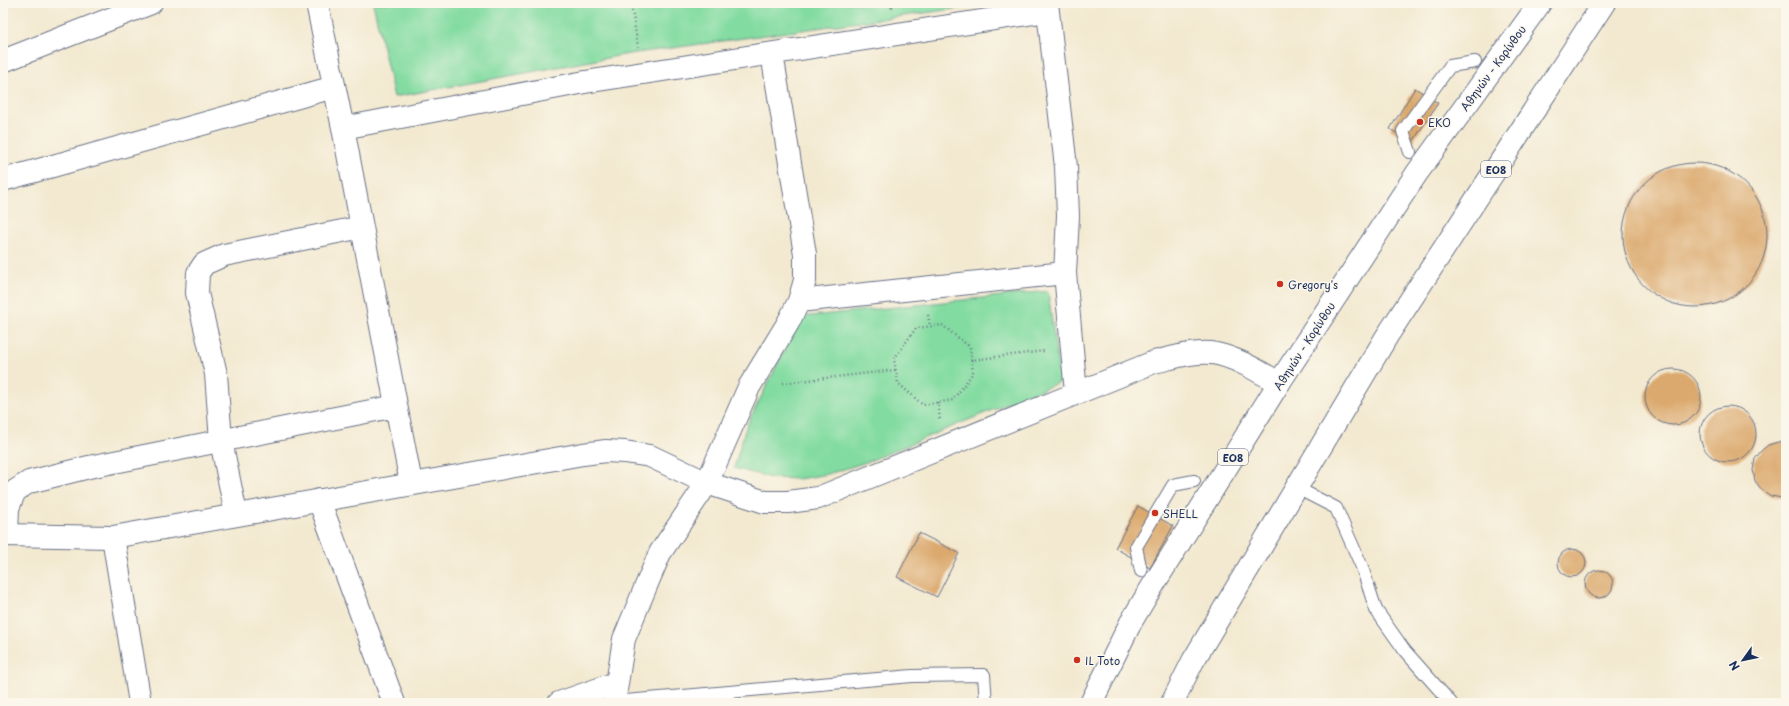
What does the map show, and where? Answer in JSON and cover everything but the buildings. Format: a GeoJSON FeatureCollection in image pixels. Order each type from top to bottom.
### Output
{"type":"FeatureCollection","features":[{"type":"Feature","properties":{"kind":"main road"},"geometry":{"type":"LineString","coordinates":[[3,61],[151,3]]}},
{"type":"Feature","properties":{"kind":"main road"},"geometry":{"type":"LineString","coordinates":[[317,3],[343,128],[411,483]]}},
{"type":"Feature","properties":{"kind":"main road","name":"Αθηνών - Κορίνθου"},"geometry":{"type":"LineString","coordinates":[[1091,703],[1131,622],[1279,383],[1417,173],[1540,3]]}},
{"type":"Feature","properties":{"kind":"main road","name":"ΕΟ8"},"geometry":{"type":"LineString","coordinates":[[1172,703],[1193,661],[1387,336],[1604,3]]}},
{"type":"Feature","properties":{"kind":"main road"},"geometry":{"type":"LineString","coordinates":[[343,128],[585,82],[772,54],[1047,7],[1066,166],[1068,216],[1065,272],[1076,394]]}},
{"type":"Feature","properties":{"kind":"main road"},"geometry":{"type":"LineString","coordinates":[[559,703],[615,696],[624,639],[660,553],[707,483],[749,387],[788,323],[799,301],[805,280],[805,254],[772,54]]}},
{"type":"Feature","properties":{"kind":"main road"},"geometry":{"type":"LineString","coordinates":[[3,180],[334,87]]}},
{"type":"Feature","properties":{"kind":"main road"},"geometry":{"type":"LineString","coordinates":[[236,514],[221,441],[216,374],[197,293],[198,273],[204,264],[224,255],[362,227]]}},
{"type":"Feature","properties":{"kind":"main road"},"geometry":{"type":"LineString","coordinates":[[799,301],[1065,272]]}},
{"type":"Feature","properties":{"kind":"main road"},"geometry":{"type":"LineString","coordinates":[[396,406],[89,467],[29,482],[15,491],[8,508],[5,535],[113,537],[411,483],[606,451],[650,456],[707,483],[765,502],[788,502],[818,498],[1154,362],[1185,355],[1211,353],[1237,360],[1279,383]]}},
{"type":"Feature","properties":{"kind":"main road"},"geometry":{"type":"LineString","coordinates":[[319,500],[394,703]]}},
{"type":"Feature","properties":{"kind":"main road"},"geometry":{"type":"LineString","coordinates":[[113,537],[140,703]]}},
{"type":"Feature","properties":{"kind":"lane"},"geometry":{"type":"LineString","coordinates":[[1410,152],[1403,131],[1450,66],[1474,62]]}},
{"type":"Feature","properties":{"kind":"lane"},"geometry":{"type":"LineString","coordinates":[[1141,571],[1136,548],[1173,485],[1194,481]]}},
{"type":"Feature","properties":{"kind":"lane"},"geometry":{"type":"LineString","coordinates":[[1297,488],[1336,508],[1362,567],[1376,610],[1405,651],[1451,703]]}},
{"type":"Feature","properties":{"kind":"lane"},"geometry":{"type":"LineString","coordinates":[[615,696],[912,676],[984,675],[986,703]]}},
{"type":"Feature","properties":{"kind":"path"},"geometry":{"type":"LineString","coordinates":[[630,3],[642,73]]}},
{"type":"Feature","properties":{"kind":"path"},"geometry":{"type":"LineString","coordinates":[[942,325],[970,347],[971,360],[973,373],[953,400],[923,404],[898,383],[894,359],[916,328],[942,325]]}},
{"type":"Feature","properties":{"kind":"path"},"geometry":{"type":"LineString","coordinates":[[971,360],[1072,348]]}},
{"type":"Feature","properties":{"kind":"path"},"geometry":{"type":"LineString","coordinates":[[749,387],[896,370]]}},
{"type":"Feature","properties":{"kind":"green space"},"geometry":{"type":"Polygon","coordinates":[[[373,3],[997,3],[629,54],[394,97],[373,3]]]}},
{"type":"Feature","properties":{"kind":"green space"},"geometry":{"type":"Polygon","coordinates":[[[1048,291],[1060,382],[867,462],[828,474],[799,479],[771,478],[734,468],[746,427],[801,317],[1048,291]]]}},
{"type":"Feature","properties":{"kind":"place","name":"EKO"},"geometry":{"type":"Point","coordinates":[1420,122]}},
{"type":"Feature","properties":{"kind":"place","name":"Gregory's"},"geometry":{"type":"Point","coordinates":[1280,284]}},
{"type":"Feature","properties":{"kind":"place","name":"SHELL"},"geometry":{"type":"Point","coordinates":[1155,513]}},
{"type":"Feature","properties":{"kind":"place","name":"IL Toto"},"geometry":{"type":"Point","coordinates":[1077,660]}}]}
